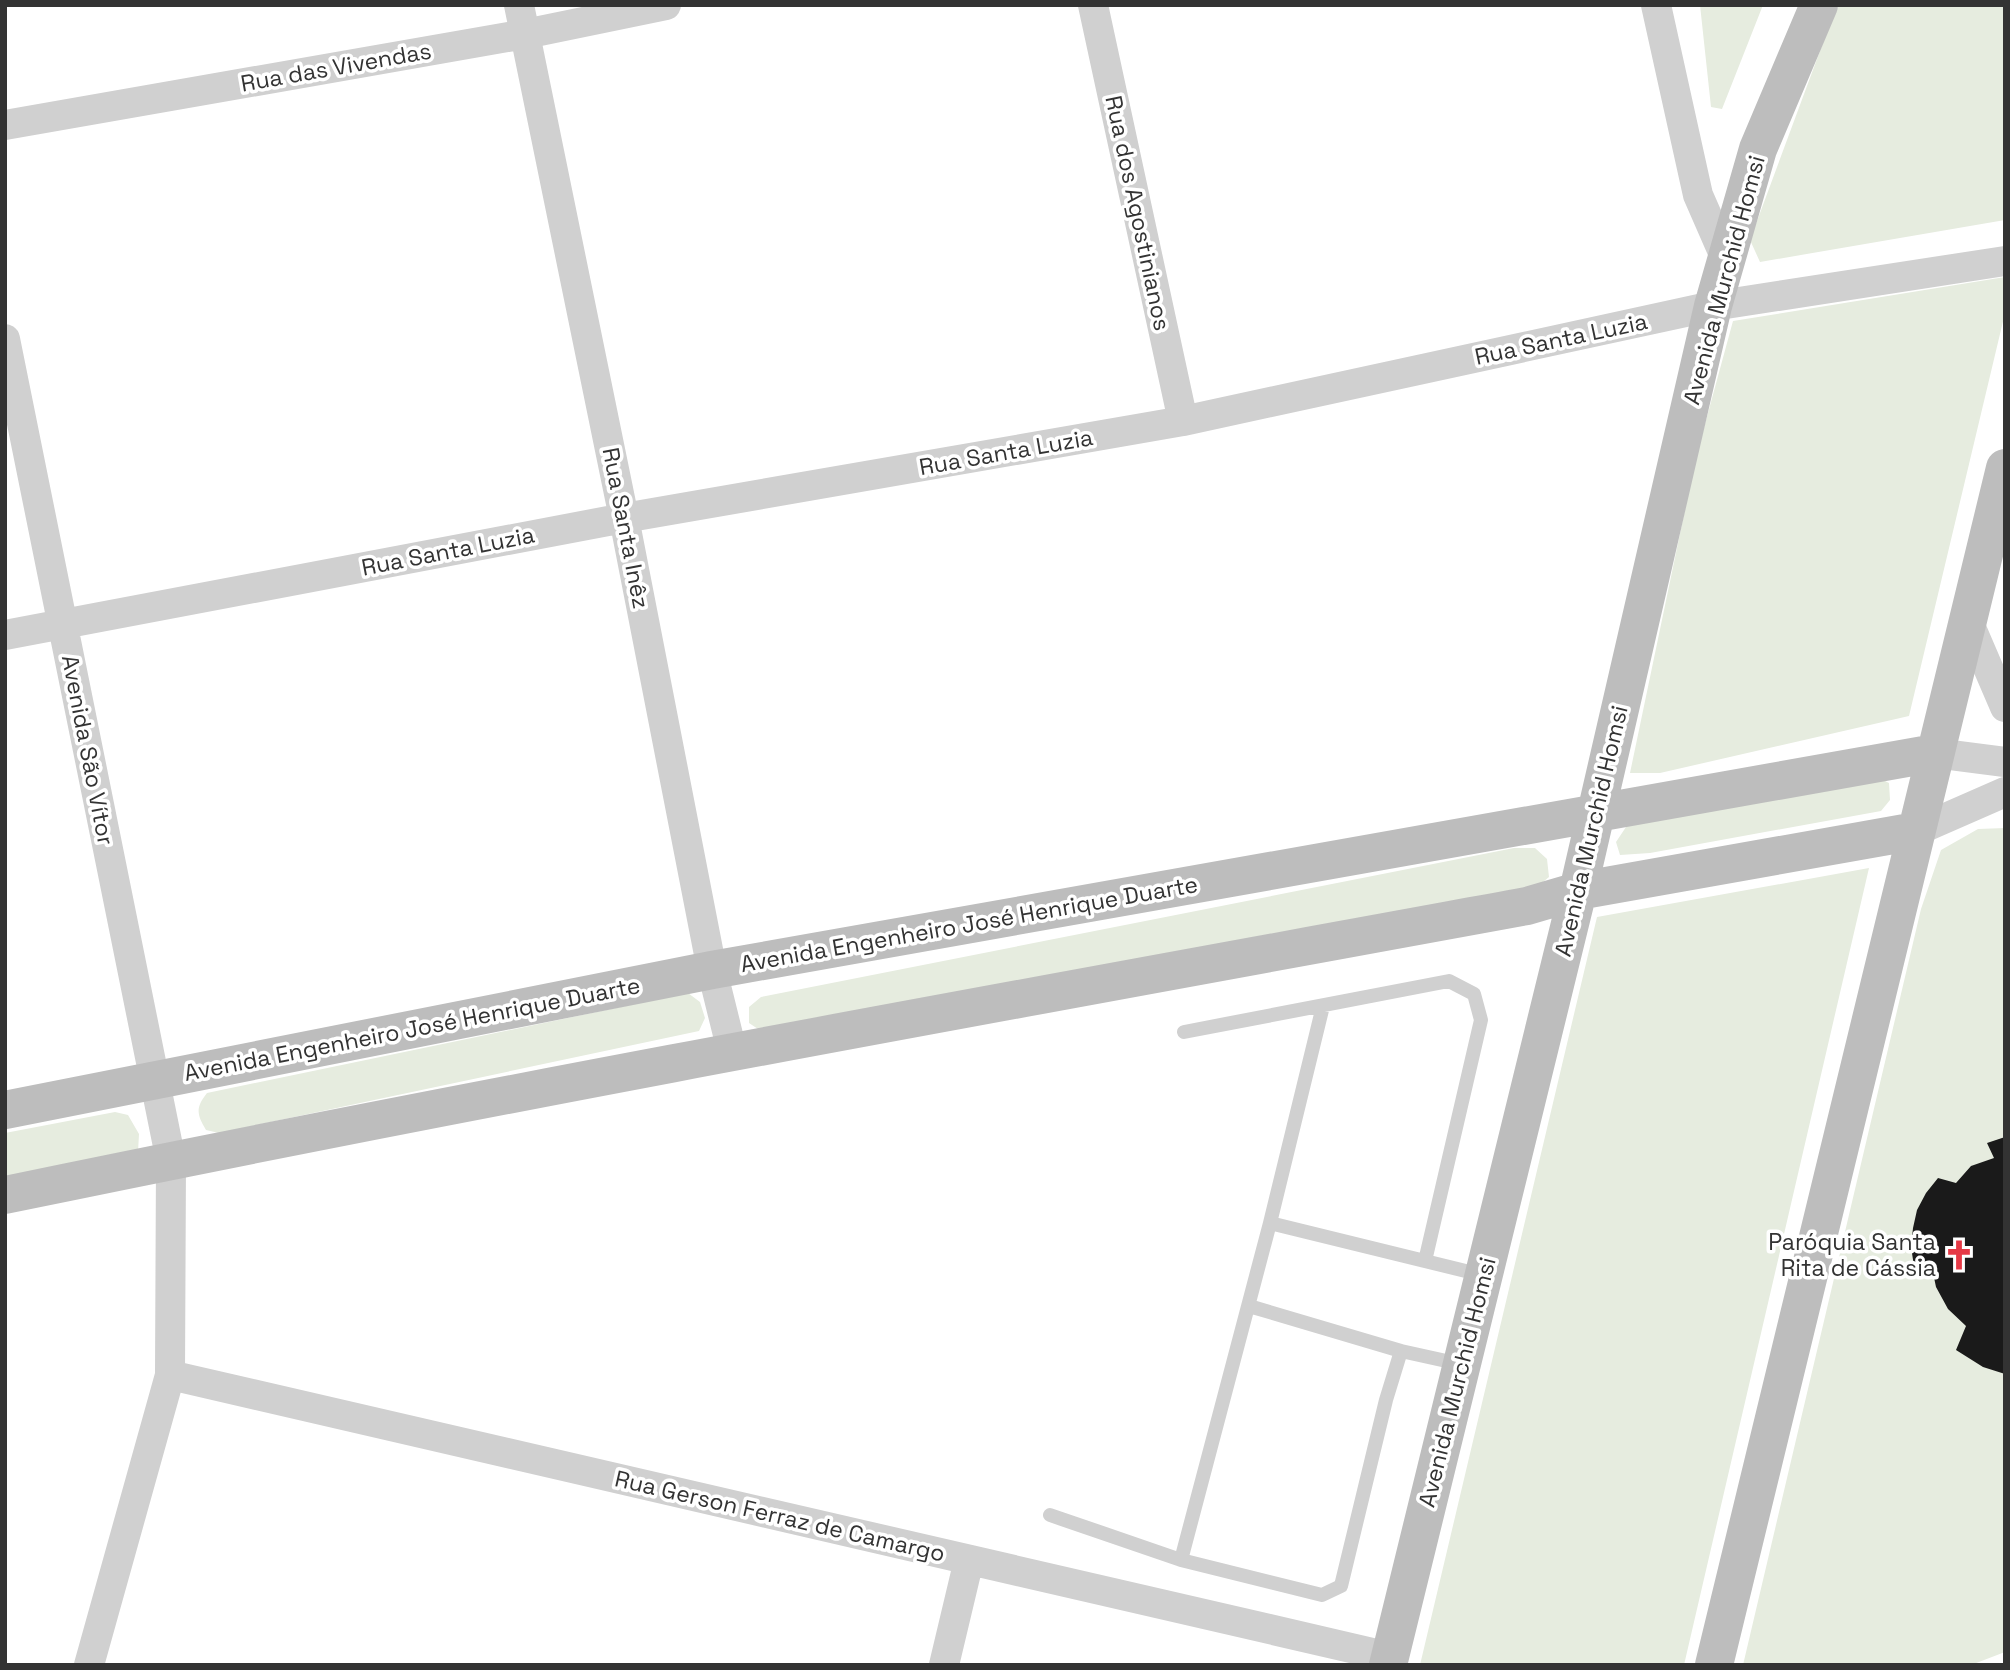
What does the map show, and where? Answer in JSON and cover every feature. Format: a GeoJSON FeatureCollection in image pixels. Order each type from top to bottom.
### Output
{"type":"FeatureCollection","features":[{"type":"Feature","properties":{"kind":"street","name":"Rua Santa Inêz"},"geometry":{"type":"LineString","coordinates":[[519,5],[624,517],[712,970],[732,1051]]}},
{"type":"Feature","properties":{"kind":"street","name":"Rua das Vivendas"},"geometry":{"type":"LineString","coordinates":[[5,125],[525,34],[666,5]]}},
{"type":"Feature","properties":{"kind":"street","name":"Rua dos Agostinianos"},"geometry":{"type":"LineString","coordinates":[[1093,5],[1183,421]]}},
{"type":"Feature","properties":{"kind":"street"},"geometry":{"type":"LineString","coordinates":[[1656,5],[1698,195],[1726,259]]}},
{"type":"Feature","properties":{"kind":"street","name":"Avenida Murchid Homsi"},"geometry":{"type":"LineString","coordinates":[[1389,1661],[1578,891],[1713,306],[1758,149],[1819,5]]}},
{"type":"Feature","properties":{"kind":"street","name":"Rua Santa Luzia"},"geometry":{"type":"LineString","coordinates":[[5,635],[624,517],[1183,421],[1713,306],[2005,261]]}},
{"type":"Feature","properties":{"kind":"street","name":"Avenida São Vítor"},"geometry":{"type":"LineString","coordinates":[[5,338],[171,1161],[170,1374],[89,1665]]}},
{"type":"Feature","properties":{"kind":"street"},"geometry":{"type":"LineString","coordinates":[[1714,1665],[2005,468]]}},
{"type":"Feature","properties":{"kind":"street"},"geometry":{"type":"LineString","coordinates":[[1968,621],[2005,707]]}},
{"type":"Feature","properties":{"kind":"street"},"geometry":{"type":"LineString","coordinates":[[1935,753],[2005,762]]}},
{"type":"Feature","properties":{"kind":"street","name":"Avenida Engenheiro José Henrique Duarte"},"geometry":{"type":"LineString","coordinates":[[5,1110],[712,970],[1935,753]]}},
{"type":"Feature","properties":{"kind":"street"},"geometry":{"type":"LineString","coordinates":[[5,1195],[732,1051],[1527,906],[1578,891],[1916,831],[2005,792]]}},
{"type":"Feature","properties":{"kind":"street","name":"Rua Gerson Ferraz de Camargo"},"geometry":{"type":"LineString","coordinates":[[170,1374],[1389,1661]]}},
{"type":"Feature","properties":{"kind":"street"},"geometry":{"type":"LineString","coordinates":[[944,1665],[969,1560]]}},
{"type":"Feature","properties":{"kind":"lane"},"geometry":{"type":"LineString","coordinates":[[1184,1032],[1449,981],[1474,994],[1480,1020],[1424,1261]]}},
{"type":"Feature","properties":{"kind":"lane"},"geometry":{"type":"LineString","coordinates":[[1181,1560],[1249,1306],[1324,1006]]}},
{"type":"Feature","properties":{"kind":"lane"},"geometry":{"type":"LineString","coordinates":[[1270,1223],[1483,1275]]}},
{"type":"Feature","properties":{"kind":"lane"},"geometry":{"type":"LineString","coordinates":[[1249,1306],[1401,1351],[1461,1365]]}},
{"type":"Feature","properties":{"kind":"lane"},"geometry":{"type":"LineString","coordinates":[[1050,1515],[1181,1560],[1322,1595],[1341,1586],[1386,1400],[1401,1351]]}},
{"type":"Feature","properties":{"kind":"shaded area"},"geometry":{"type":"Polygon","coordinates":[[[1700,5],[1763,5],[1722,109],[1711,107],[1700,5]]]}},
{"type":"Feature","properties":{"kind":"shaded area"},"geometry":{"type":"Polygon","coordinates":[[[1839,5],[2005,5],[2005,220],[1760,262],[1750,240],[1839,5]]]}},
{"type":"Feature","properties":{"kind":"shaded area"},"geometry":{"type":"Polygon","coordinates":[[[2005,277],[2005,313],[1909,716],[1660,773],[1630,773],[1696,457],[1733,321],[2005,277]]]}},
{"type":"Feature","properties":{"kind":"shaded area"},"geometry":{"type":"Polygon","coordinates":[[[1873,775],[1889,783],[1890,800],[1881,811],[1650,853],[1620,855],[1616,842],[1630,821],[1873,775]]]}},
{"type":"Feature","properties":{"kind":"shaded area"},"geometry":{"type":"Polygon","coordinates":[[[2005,828],[2005,1652],[1971,1665],[1743,1665],[1921,909],[1941,850],[1978,829],[2005,828]]]}},
{"type":"Feature","properties":{"kind":"shaded area"},"geometry":{"type":"Polygon","coordinates":[[[1514,848],[1535,848],[1547,859],[1549,877],[1537,887],[761,1031],[749,1023],[749,1007],[761,997],[1514,848]]]}},
{"type":"Feature","properties":{"kind":"shaded area"},"geometry":{"type":"Polygon","coordinates":[[[1869,868],[1684,1665],[1420,1665],[1597,917],[1869,868]]]}},
{"type":"Feature","properties":{"kind":"shaded area"},"geometry":{"type":"Polygon","coordinates":[[[688,993],[700,1002],[705,1018],[699,1031],[219,1133],[206,1130],[199,1116],[199,1107],[207,1093],[688,993]]]}},
{"type":"Feature","properties":{"kind":"shaded area"},"geometry":{"type":"Polygon","coordinates":[[[115,1112],[128,1115],[139,1134],[138,1152],[5,1178],[5,1133],[115,1112]]]}},
{"type":"Feature","properties":{"kind":"building","name":"Paróquia Santa Rita de Cássia"},"geometry":{"type":"Polygon","coordinates":[[[2005,1137],[2005,1374],[1983,1367],[1956,1350],[1966,1326],[1948,1309],[1936,1287],[1931,1263],[1914,1266],[1911,1247],[1917,1210],[1938,1178],[1956,1183],[1971,1166],[1994,1158],[1987,1143],[2005,1137]]]}},
{"type":"Feature","properties":{"kind":"place","name":"Paróquia Santa Rita de Cássia"},"geometry":{"type":"Point","coordinates":[1959,1255]}}]}
